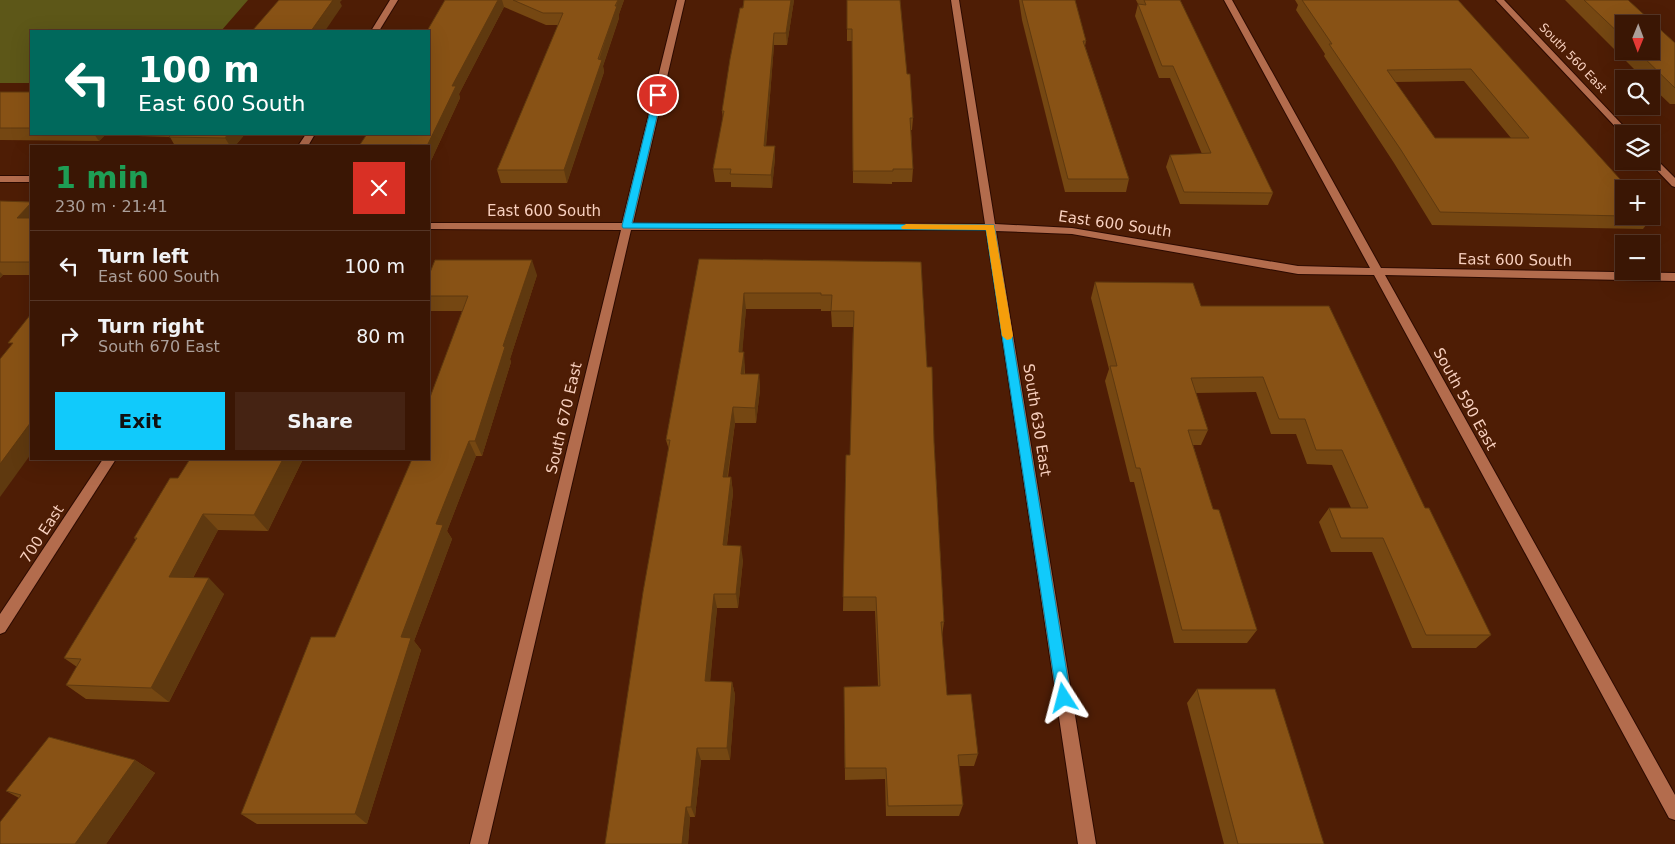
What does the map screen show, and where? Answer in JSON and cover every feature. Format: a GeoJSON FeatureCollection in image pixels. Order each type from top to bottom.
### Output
{"type":"FeatureCollection","features":[{"type":"Feature","properties":{"kind":"street"},"geometry":{"type":"LineString","coordinates":[[375,30],[394,0]]}},
{"type":"Feature","properties":{"kind":"street","name":"South 670 East"},"geometry":{"type":"LineString","coordinates":[[479,844],[681,0]]}},
{"type":"Feature","properties":{"kind":"street","name":"South 630 East"},"geometry":{"type":"LineString","coordinates":[[955,0],[1087,844]]}},
{"type":"Feature","properties":{"kind":"street","name":"South 590 East"},"geometry":{"type":"LineString","coordinates":[[1228,0],[1675,812]]}},
{"type":"Feature","properties":{"kind":"street","name":"South 560 East"},"geometry":{"type":"LineString","coordinates":[[1500,0],[1618,125]]}},
{"type":"Feature","properties":{"kind":"street"},"geometry":{"type":"LineString","coordinates":[[1660,168],[1675,184]]}},
{"type":"Feature","properties":{"kind":"street"},"geometry":{"type":"LineString","coordinates":[[0,179],[30,179]]}},
{"type":"Feature","properties":{"kind":"street","name":"East 600 South"},"geometry":{"type":"LineString","coordinates":[[430,226],[990,227],[1072,231],[1298,270],[1675,277]]}},
{"type":"Feature","properties":{"kind":"street","name":"700 East"},"geometry":{"type":"LineString","coordinates":[[0,628],[109,460]]}},
{"type":"Feature","properties":{"kind":"shaded area"},"geometry":{"type":"Polygon","coordinates":[[[0,0],[248,0],[222,30],[30,30],[30,83],[0,83],[0,0]]]}},
{"type":"Feature","properties":{"kind":"building"},"geometry":{"type":"Polygon","coordinates":[[[279,0],[333,0],[312,30],[253,30],[279,0]]]}},
{"type":"Feature","properties":{"kind":"building"},"geometry":{"type":"Polygon","coordinates":[[[445,0],[498,0],[452,86],[456,86],[427,145],[360,145],[366,135],[430,135],[430,30],[428,30],[445,0]]]}},
{"type":"Feature","properties":{"kind":"building"},"geometry":{"type":"Polygon","coordinates":[[[513,0],[618,0],[598,59],[602,60],[564,170],[497,170],[563,13],[543,13],[513,0]]]}},
{"type":"Feature","properties":{"kind":"building"},"geometry":{"type":"Polygon","coordinates":[[[744,0],[791,0],[786,33],[774,33],[764,146],[775,146],[771,175],[730,174],[731,169],[713,169],[724,111],[722,111],[730,59],[740,8],[743,8],[744,0]]]}},
{"type":"Feature","properties":{"kind":"building"},"geometry":{"type":"Polygon","coordinates":[[[847,0],[900,0],[907,74],[910,74],[913,118],[910,118],[913,169],[853,171],[852,29],[847,29],[847,0]]]}},
{"type":"Feature","properties":{"kind":"building"},"geometry":{"type":"Polygon","coordinates":[[[1022,0],[1075,0],[1086,41],[1083,41],[1129,179],[1068,179],[1022,0]]]}},
{"type":"Feature","properties":{"kind":"building"},"geometry":{"type":"Polygon","coordinates":[[[1144,0],[1180,0],[1273,193],[1184,192],[1170,155],[1211,153],[1173,66],[1162,66],[1138,4],[1146,5],[1144,0]]]}},
{"type":"Feature","properties":{"kind":"building"},"geometry":{"type":"Polygon","coordinates":[[[1302,0],[1458,0],[1621,180],[1615,180],[1615,216],[1440,212],[1401,150],[1329,44],[1332,44],[1302,0]],[[1471,69],[1387,70],[1435,138],[1529,138],[1471,69]]]}},
{"type":"Feature","properties":{"kind":"building"},"geometry":{"type":"Polygon","coordinates":[[[1584,0],[1628,0],[1644,15],[1615,15],[1615,29],[1584,0]]]}},
{"type":"Feature","properties":{"kind":"building"},"geometry":{"type":"Polygon","coordinates":[[[1660,29],[1675,43],[1675,88],[1660,73],[1660,70],[1657,70],[1646,60],[1660,60],[1660,29]]]}},
{"type":"Feature","properties":{"kind":"building"},"geometry":{"type":"Polygon","coordinates":[[[0,92],[30,92],[30,128],[0,128],[0,92]]]}},
{"type":"Feature","properties":{"kind":"building"},"geometry":{"type":"Polygon","coordinates":[[[171,135],[227,135],[225,138],[169,137],[171,135]]]}},
{"type":"Feature","properties":{"kind":"building"},"geometry":{"type":"Polygon","coordinates":[[[0,201],[30,202],[17,218],[30,218],[30,262],[0,262],[0,201]]]}},
{"type":"Feature","properties":{"kind":"building"},"geometry":{"type":"Polygon","coordinates":[[[699,259],[921,262],[927,367],[932,367],[934,442],[944,622],[941,622],[947,695],[971,694],[978,754],[958,755],[963,805],[888,806],[886,768],[845,768],[844,687],[880,686],[876,597],[843,597],[846,455],[850,455],[854,311],[831,311],[832,295],[821,295],[821,293],[744,293],[739,352],[744,352],[741,374],[759,374],[755,408],[733,407],[723,477],[731,477],[723,545],[741,546],[736,594],[714,594],[705,681],[732,682],[727,748],[697,748],[691,807],[686,807],[682,844],[605,844],[643,592],[670,440],[666,440],[699,259]]]}},
{"type":"Feature","properties":{"kind":"building"},"geometry":{"type":"Polygon","coordinates":[[[435,260],[532,260],[503,346],[505,347],[475,441],[469,441],[436,524],[443,525],[401,637],[411,638],[355,814],[241,814],[311,637],[335,637],[412,460],[430,460],[430,397],[468,296],[430,296],[430,272],[435,260]]]}},
{"type":"Feature","properties":{"kind":"building"},"geometry":{"type":"Polygon","coordinates":[[[1095,282],[1193,283],[1201,306],[1329,306],[1425,508],[1429,508],[1491,635],[1426,635],[1383,538],[1341,538],[1329,508],[1368,508],[1342,450],[1316,450],[1305,419],[1279,419],[1263,377],[1191,378],[1208,430],[1188,430],[1213,509],[1219,510],[1257,630],[1182,630],[1140,468],[1136,468],[1110,366],[1117,366],[1095,282]]]}},
{"type":"Feature","properties":{"kind":"building"},"geometry":{"type":"Polygon","coordinates":[[[30,315],[30,423],[0,464],[0,359],[13,343],[8,343],[30,315]]]}},
{"type":"Feature","properties":{"kind":"building"},"geometry":{"type":"Polygon","coordinates":[[[189,460],[282,460],[254,515],[203,514],[169,577],[209,578],[151,688],[66,685],[81,659],[64,658],[137,538],[134,538],[170,478],[178,478],[189,460]]]}},
{"type":"Feature","properties":{"kind":"building"},"geometry":{"type":"Polygon","coordinates":[[[1197,689],[1275,689],[1324,844],[1238,844],[1197,689]]]}},
{"type":"Feature","properties":{"kind":"building"},"geometry":{"type":"Polygon","coordinates":[[[49,737],[135,760],[75,844],[0,844],[0,822],[21,795],[6,791],[49,737]]]}},
{"type":"Feature","properties":{"kind":"slow traffic"},"geometry":{"type":"LineString","coordinates":[[906,227],[990,227],[1007,336]]}},
{"type":"Feature","properties":{"kind":"route"},"geometry":{"type":"LineString","coordinates":[[658,95],[627,226],[990,227],[1064,698]]}}]}
